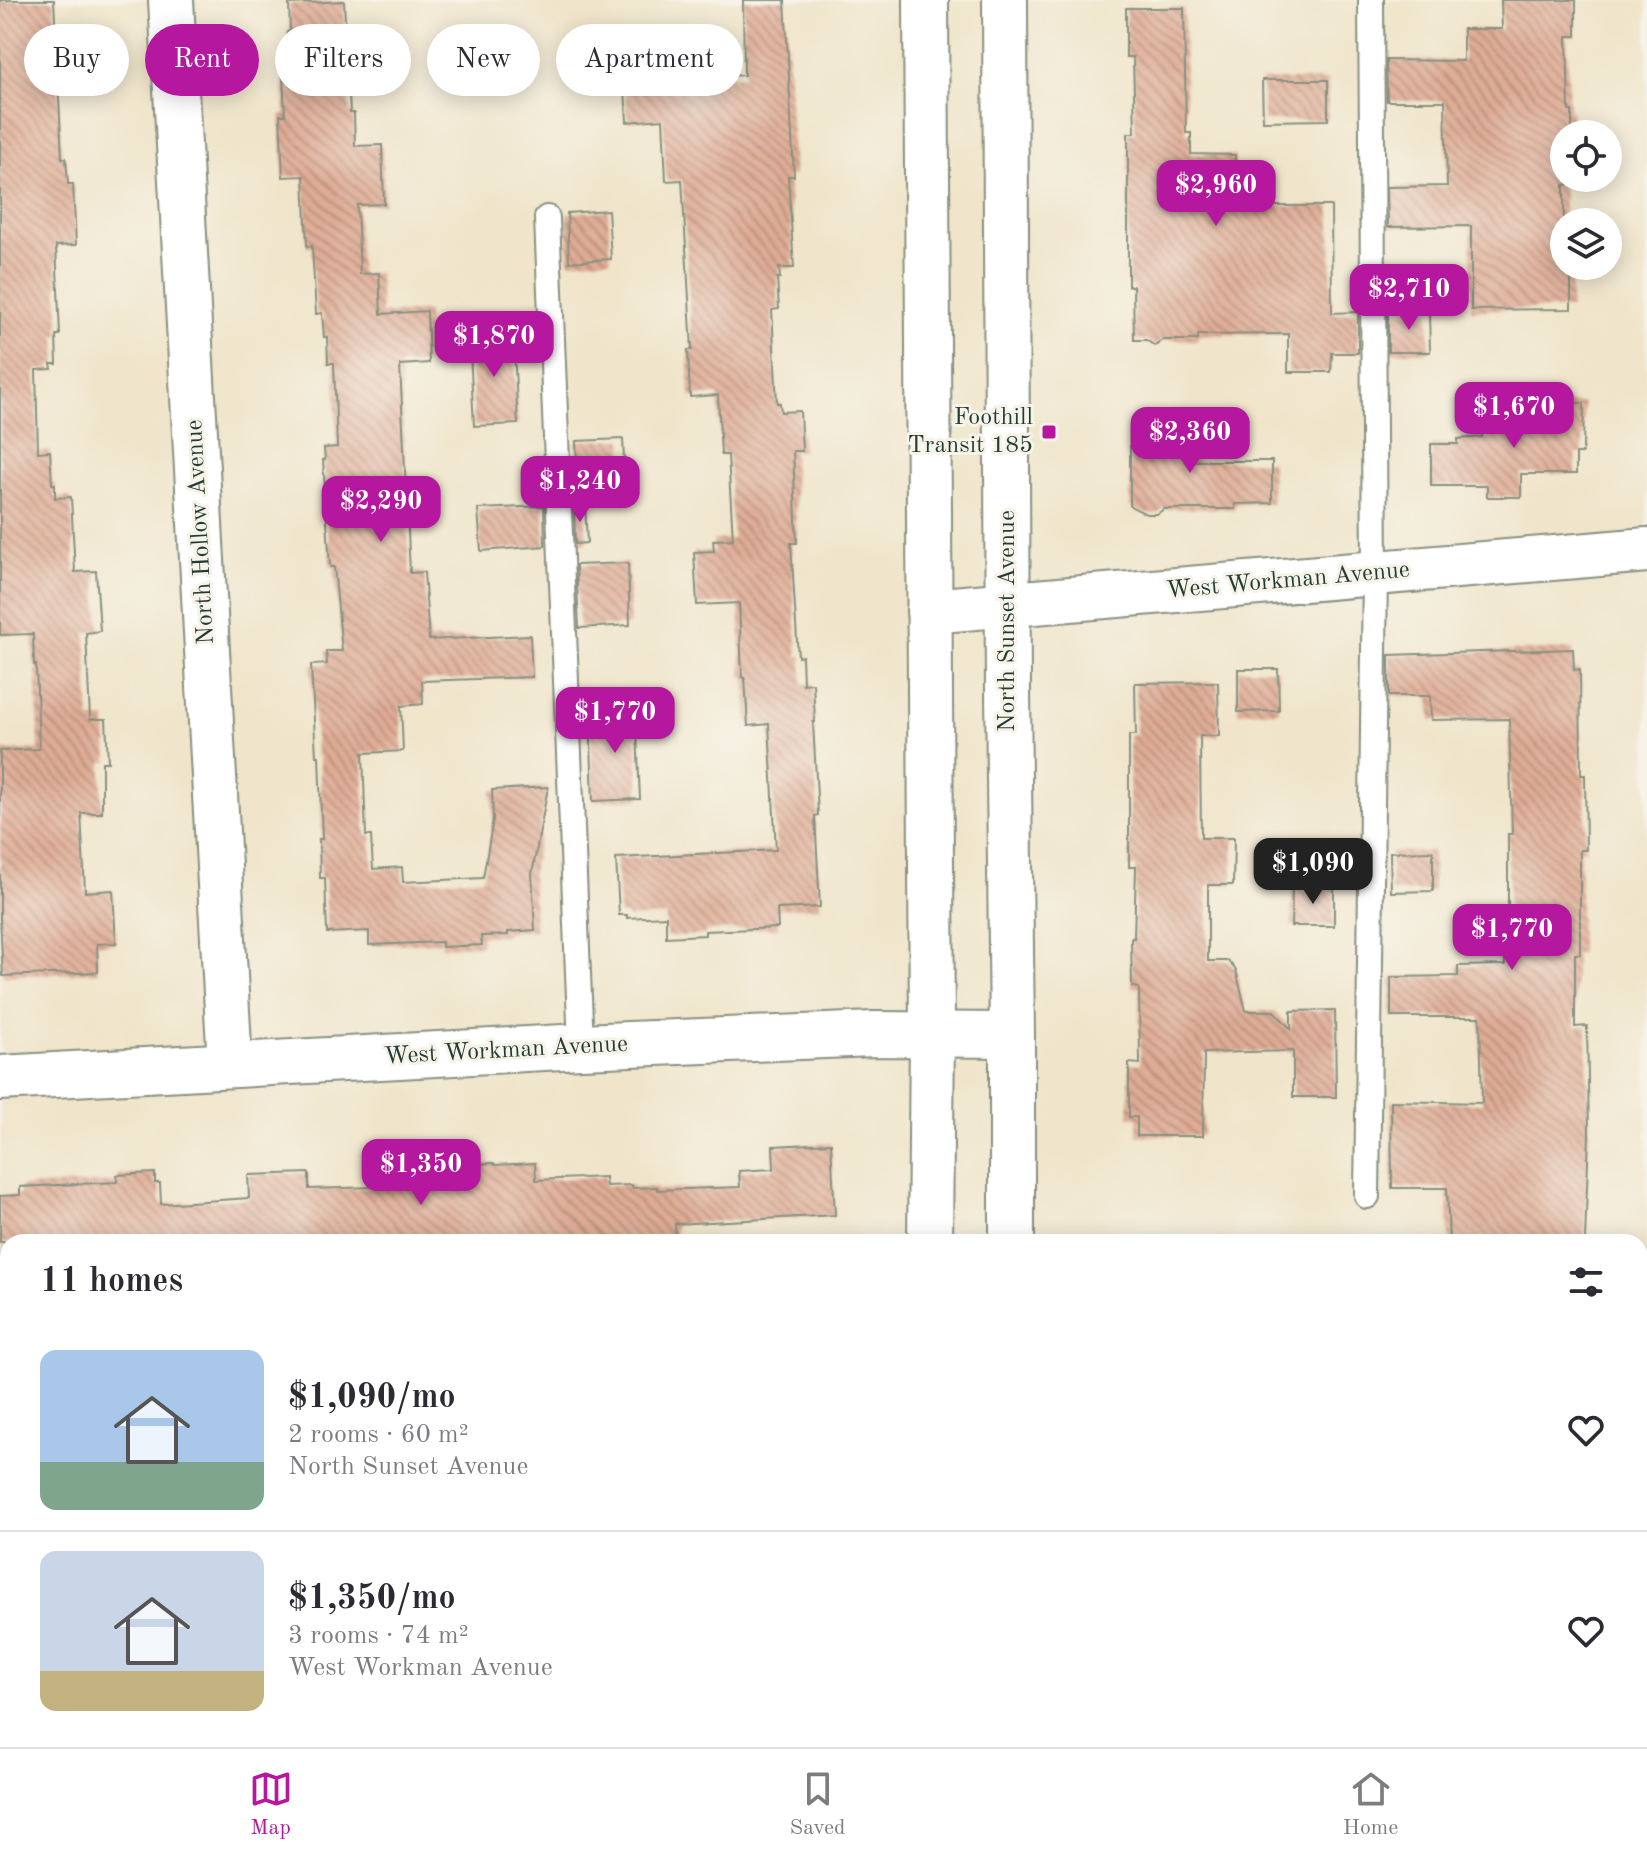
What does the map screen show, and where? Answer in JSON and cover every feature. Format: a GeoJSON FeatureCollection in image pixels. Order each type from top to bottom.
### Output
{"type":"FeatureCollection","features":[{"type":"Feature","properties":{"kind":"street","name":"North Hollow Avenue"},"geometry":{"type":"LineString","coordinates":[[171,0],[230,1065]]}},
{"type":"Feature","properties":{"kind":"street"},"geometry":{"type":"LineString","coordinates":[[926,0],[932,1033],[930,1234]]}},
{"type":"Feature","properties":{"kind":"street","name":"North Sunset Avenue"},"geometry":{"type":"LineString","coordinates":[[1005,0],[1012,1234]]}},
{"type":"Feature","properties":{"kind":"street","name":"West Workman Avenue"},"geometry":{"type":"LineString","coordinates":[[929,611],[1647,550]]}},
{"type":"Feature","properties":{"kind":"street","name":"West Workman Avenue"},"geometry":{"type":"LineString","coordinates":[[0,1078],[581,1046],[874,1034],[1012,1035]]}},
{"type":"Feature","properties":{"kind":"lane"},"geometry":{"type":"LineString","coordinates":[[1367,1196],[1375,573],[1371,0]]}},
{"type":"Feature","properties":{"kind":"lane"},"geometry":{"type":"LineString","coordinates":[[547,218],[581,1046]]}},
{"type":"Feature","properties":{"kind":"building"},"geometry":{"type":"Polygon","coordinates":[[[0,0],[54,0],[55,24],[24,24],[24,96],[59,96],[62,158],[66,158],[68,184],[73,184],[76,245],[56,246],[60,335],[56,335],[57,364],[51,364],[52,369],[36,370],[38,452],[50,451],[55,498],[71,497],[75,572],[96,571],[100,631],[86,633],[90,719],[106,719],[108,762],[102,762],[102,813],[81,813],[85,892],[113,890],[116,943],[97,944],[98,972],[3,976],[0,751],[39,749],[33,634],[0,635],[0,0]]]}},
{"type":"Feature","properties":{"kind":"building"},"geometry":{"type":"Polygon","coordinates":[[[743,0],[785,0],[794,176],[788,176],[794,268],[779,268],[779,309],[772,310],[777,403],[780,403],[781,412],[800,411],[802,451],[793,451],[797,543],[791,543],[798,657],[802,656],[803,684],[813,683],[820,907],[777,909],[778,928],[705,931],[705,935],[666,937],[666,916],[627,918],[627,915],[619,915],[616,858],[776,850],[769,724],[748,726],[745,678],[742,677],[739,603],[697,605],[694,552],[714,551],[713,540],[733,539],[728,455],[721,455],[718,395],[690,397],[688,350],[692,350],[682,180],[666,181],[663,119],[627,122],[625,96],[743,96],[743,0]]]}},
{"type":"Feature","properties":{"kind":"building"},"geometry":{"type":"Polygon","coordinates":[[[1501,0],[1576,0],[1576,36],[1567,36],[1569,111],[1572,111],[1572,120],[1550,120],[1550,192],[1564,192],[1564,208],[1550,208],[1550,280],[1571,280],[1571,309],[1471,310],[1471,226],[1388,227],[1387,187],[1447,186],[1445,101],[1387,101],[1386,60],[1463,61],[1463,29],[1502,29],[1501,0]]]}},
{"type":"Feature","properties":{"kind":"building"},"geometry":{"type":"Polygon","coordinates":[[[344,1],[345,24],[290,24],[289,4],[344,1]]]}},
{"type":"Feature","properties":{"kind":"building"},"geometry":{"type":"Polygon","coordinates":[[[1126,8],[1184,8],[1186,133],[1191,133],[1191,154],[1235,155],[1235,206],[1331,206],[1332,313],[1358,312],[1358,353],[1332,353],[1331,372],[1288,372],[1288,334],[1198,335],[1198,340],[1163,340],[1155,346],[1146,340],[1134,340],[1133,286],[1128,286],[1128,133],[1135,133],[1133,57],[1126,57],[1126,8]]]}},
{"type":"Feature","properties":{"kind":"building"},"geometry":{"type":"Polygon","coordinates":[[[1262,80],[1328,80],[1328,120],[1263,121],[1262,80]]]}},
{"type":"Feature","properties":{"kind":"building"},"geometry":{"type":"Polygon","coordinates":[[[284,96],[349,96],[350,113],[354,113],[355,146],[382,145],[384,204],[357,205],[360,274],[379,273],[381,314],[427,311],[429,363],[400,365],[410,573],[424,572],[429,640],[530,635],[532,677],[422,681],[423,704],[401,706],[403,751],[363,753],[366,836],[371,836],[373,869],[402,867],[403,882],[483,878],[493,819],[492,790],[548,787],[532,874],[535,930],[481,936],[482,945],[442,947],[442,942],[369,945],[369,931],[327,933],[325,878],[320,878],[319,756],[316,756],[311,665],[327,664],[326,651],[342,651],[334,567],[330,567],[323,460],[324,448],[337,447],[334,363],[328,363],[322,313],[316,314],[312,246],[307,247],[304,176],[283,177],[280,115],[285,115],[284,96]]]}},
{"type":"Feature","properties":{"kind":"building"},"geometry":{"type":"Polygon","coordinates":[[[608,210],[611,259],[569,262],[567,213],[608,210]]]}},
{"type":"Feature","properties":{"kind":"building"},"geometry":{"type":"Polygon","coordinates":[[[1429,311],[1430,352],[1388,352],[1388,312],[1429,311]]]}},
{"type":"Feature","properties":{"kind":"building"},"geometry":{"type":"Polygon","coordinates":[[[513,332],[518,424],[474,426],[469,334],[513,332]]]}},
{"type":"Feature","properties":{"kind":"building"},"geometry":{"type":"Polygon","coordinates":[[[1509,402],[1584,403],[1583,449],[1582,454],[1576,454],[1576,474],[1521,474],[1521,497],[1487,497],[1487,486],[1431,486],[1431,444],[1458,444],[1458,439],[1482,437],[1482,426],[1509,426],[1509,402]]]}},
{"type":"Feature","properties":{"kind":"building"},"geometry":{"type":"Polygon","coordinates":[[[1130,428],[1194,428],[1194,461],[1272,461],[1272,503],[1235,504],[1235,509],[1164,509],[1157,514],[1146,514],[1130,506],[1130,428]]]}},
{"type":"Feature","properties":{"kind":"building"},"geometry":{"type":"Polygon","coordinates":[[[623,439],[625,482],[578,484],[576,441],[623,439]]]}},
{"type":"Feature","properties":{"kind":"building"},"geometry":{"type":"Polygon","coordinates":[[[585,503],[587,543],[575,544],[574,504],[585,503]]]}},
{"type":"Feature","properties":{"kind":"building"},"geometry":{"type":"Polygon","coordinates":[[[544,506],[545,546],[481,551],[478,509],[544,506]]]}},
{"type":"Feature","properties":{"kind":"building"},"geometry":{"type":"Polygon","coordinates":[[[628,563],[630,625],[579,628],[576,565],[628,563]]]}},
{"type":"Feature","properties":{"kind":"building"},"geometry":{"type":"Polygon","coordinates":[[[1573,649],[1574,670],[1580,669],[1581,775],[1585,775],[1586,850],[1580,850],[1580,954],[1575,954],[1575,1027],[1587,1026],[1589,1134],[1585,1234],[1449,1234],[1447,1188],[1392,1188],[1391,1101],[1482,1103],[1480,1017],[1391,1017],[1391,977],[1458,976],[1458,966],[1505,965],[1508,958],[1508,834],[1512,834],[1509,719],[1431,720],[1430,696],[1389,696],[1389,655],[1573,649]]]}},
{"type":"Feature","properties":{"kind":"building"},"geometry":{"type":"Polygon","coordinates":[[[1238,669],[1278,669],[1279,711],[1238,712],[1238,669]]]}},
{"type":"Feature","properties":{"kind":"building"},"geometry":{"type":"Polygon","coordinates":[[[1218,682],[1219,736],[1200,736],[1201,838],[1234,838],[1233,885],[1208,885],[1208,961],[1228,961],[1236,970],[1246,1011],[1274,1011],[1291,1029],[1291,1011],[1335,1010],[1336,1097],[1293,1097],[1293,1051],[1204,1053],[1203,1136],[1137,1136],[1137,1117],[1129,1117],[1129,1063],[1140,1064],[1139,988],[1132,987],[1131,938],[1134,938],[1136,867],[1129,867],[1129,735],[1136,735],[1135,683],[1218,682]]]}},
{"type":"Feature","properties":{"kind":"building"},"geometry":{"type":"Polygon","coordinates":[[[636,709],[640,799],[593,801],[590,712],[636,709]]]}},
{"type":"Feature","properties":{"kind":"building"},"geometry":{"type":"Polygon","coordinates":[[[1433,851],[1433,891],[1391,892],[1390,852],[1433,851]]]}},
{"type":"Feature","properties":{"kind":"building"},"geometry":{"type":"Polygon","coordinates":[[[1292,886],[1334,886],[1334,926],[1291,926],[1292,886]]]}},
{"type":"Feature","properties":{"kind":"building"},"geometry":{"type":"Polygon","coordinates":[[[831,1143],[835,1215],[675,1224],[676,1234],[0,1234],[0,1196],[20,1195],[20,1187],[117,1182],[117,1175],[155,1173],[155,1183],[160,1183],[161,1204],[249,1198],[248,1175],[309,1173],[309,1189],[409,1186],[408,1164],[450,1162],[450,1165],[535,1163],[536,1180],[605,1177],[606,1186],[632,1185],[633,1188],[657,1187],[657,1190],[740,1187],[739,1171],[774,1169],[773,1146],[831,1143]]]}},
{"type":"Feature","properties":{"kind":"place","name":"Foothill Transit 185"},"geometry":{"type":"Point","coordinates":[1049,432]}}]}
